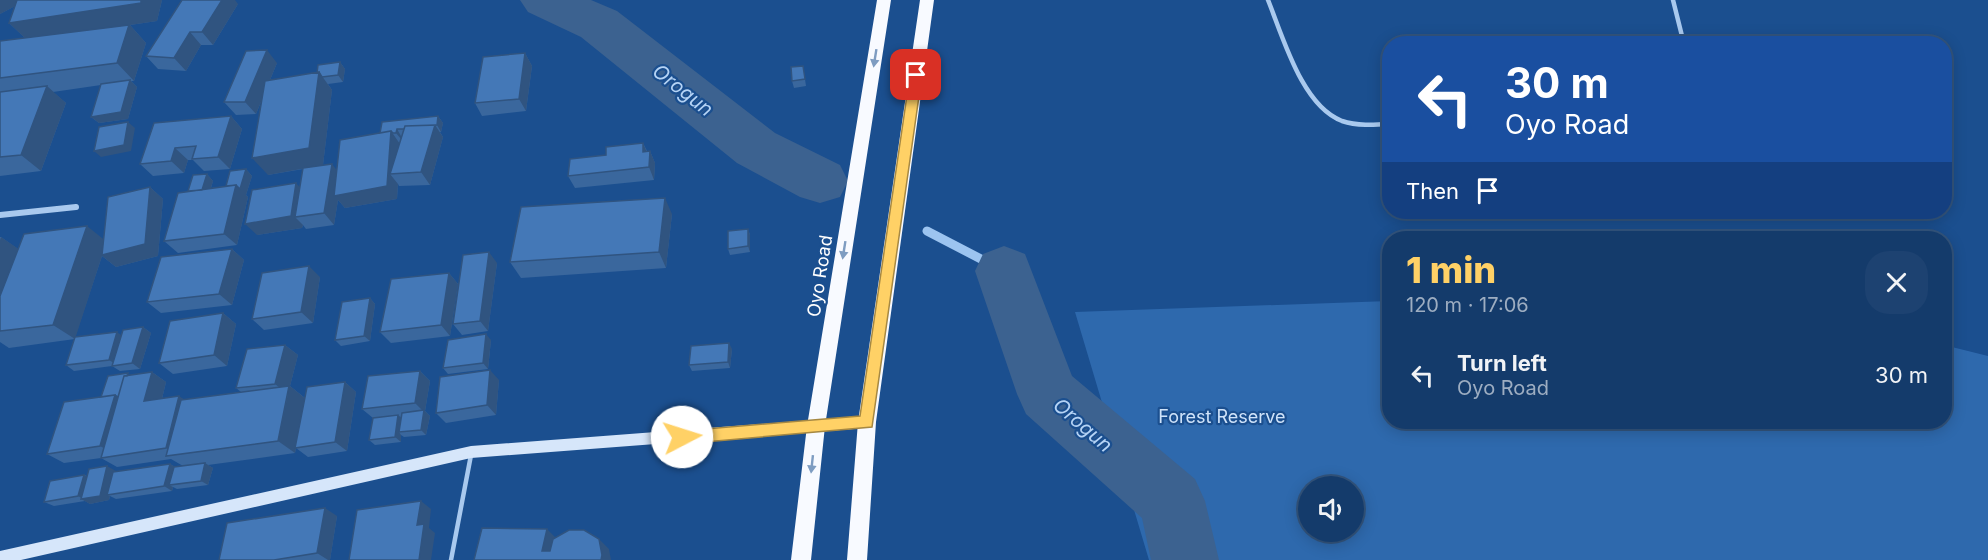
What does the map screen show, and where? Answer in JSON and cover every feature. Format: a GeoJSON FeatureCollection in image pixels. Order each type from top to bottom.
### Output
{"type":"FeatureCollection","features":[{"type":"Feature","properties":{"kind":"highway","name":"Oyo Road"},"geometry":{"type":"LineString","coordinates":[[801,560],[816,426],[884,0]]}},
{"type":"Feature","properties":{"kind":"highway"},"geometry":{"type":"LineString","coordinates":[[857,560],[867,422],[927,0]]}},
{"type":"Feature","properties":{"kind":"main road"},"geometry":{"type":"LineString","coordinates":[[0,558],[471,452],[867,422]]}},
{"type":"Feature","properties":{"kind":"street"},"geometry":{"type":"LineString","coordinates":[[0,215],[76,207]]}},
{"type":"Feature","properties":{"kind":"lane"},"geometry":{"type":"LineString","coordinates":[[1268,0],[1299,75],[1319,104],[1334,117],[1361,126],[1382,124]]}},
{"type":"Feature","properties":{"kind":"lane"},"geometry":{"type":"LineString","coordinates":[[1672,0],[1682,36]]}},
{"type":"Feature","properties":{"kind":"lane"},"geometry":{"type":"LineString","coordinates":[[451,560],[471,452]]}},
{"type":"Feature","properties":{"kind":"green space","name":"Forest Reserve"},"geometry":{"type":"Polygon","coordinates":[[[1382,301],[1382,429],[1952,429],[1952,347],[1988,356],[1988,560],[1149,560],[1075,312],[1382,301]]]}},
{"type":"Feature","properties":{"kind":"building"},"geometry":{"type":"Polygon","coordinates":[[[17,0],[141,0],[141,3],[9,23],[17,0]]]}},
{"type":"Feature","properties":{"kind":"building"},"geometry":{"type":"Polygon","coordinates":[[[182,0],[222,0],[202,32],[190,32],[174,58],[146,56],[182,0]]]}},
{"type":"Feature","properties":{"kind":"building"},"geometry":{"type":"Polygon","coordinates":[[[129,25],[117,63],[0,78],[0,41],[129,25]]]}},
{"type":"Feature","properties":{"kind":"building"},"geometry":{"type":"Polygon","coordinates":[[[267,50],[245,102],[224,102],[246,51],[267,50]]]}},
{"type":"Feature","properties":{"kind":"building"},"geometry":{"type":"Polygon","coordinates":[[[525,53],[519,99],[475,103],[483,57],[525,53]]]}},
{"type":"Feature","properties":{"kind":"building"},"geometry":{"type":"Polygon","coordinates":[[[340,62],[338,75],[322,77],[319,72],[317,73],[318,65],[340,62]]]}},
{"type":"Feature","properties":{"kind":"building"},"geometry":{"type":"Polygon","coordinates":[[[803,66],[805,79],[792,81],[791,67],[803,66]]]}},
{"type":"Feature","properties":{"kind":"building"},"geometry":{"type":"Polygon","coordinates":[[[319,72],[309,148],[252,158],[265,81],[319,72]]]}},
{"type":"Feature","properties":{"kind":"building"},"geometry":{"type":"Polygon","coordinates":[[[130,80],[121,112],[91,117],[101,84],[130,80]]]}},
{"type":"Feature","properties":{"kind":"building"},"geometry":{"type":"Polygon","coordinates":[[[47,86],[21,155],[0,157],[0,92],[47,86]]]}},
{"type":"Feature","properties":{"kind":"building"},"geometry":{"type":"Polygon","coordinates":[[[231,116],[218,157],[192,159],[196,146],[175,148],[171,161],[140,164],[154,123],[231,116]]]}},
{"type":"Feature","properties":{"kind":"building"},"geometry":{"type":"Polygon","coordinates":[[[438,116],[437,125],[405,126],[404,129],[397,129],[396,133],[391,131],[380,133],[382,122],[438,116]]]}},
{"type":"Feature","properties":{"kind":"building"},"geometry":{"type":"Polygon","coordinates":[[[128,122],[124,145],[94,151],[99,127],[128,122]]]}},
{"type":"Feature","properties":{"kind":"building"},"geometry":{"type":"Polygon","coordinates":[[[435,125],[421,172],[390,174],[405,126],[435,125]]]}},
{"type":"Feature","properties":{"kind":"building"},"geometry":{"type":"Polygon","coordinates":[[[391,131],[387,186],[334,196],[340,140],[391,131]]]}},
{"type":"Feature","properties":{"kind":"building"},"geometry":{"type":"Polygon","coordinates":[[[643,143],[643,152],[650,151],[649,167],[568,176],[570,159],[606,155],[606,147],[643,143]]]}},
{"type":"Feature","properties":{"kind":"building"},"geometry":{"type":"Polygon","coordinates":[[[332,164],[324,213],[295,217],[303,168],[332,164]]]}},
{"type":"Feature","properties":{"kind":"building"},"geometry":{"type":"Polygon","coordinates":[[[246,169],[240,189],[236,185],[226,186],[230,171],[246,169]]]}},
{"type":"Feature","properties":{"kind":"building"},"geometry":{"type":"Polygon","coordinates":[[[207,174],[202,190],[188,191],[193,175],[207,174]]]}},
{"type":"Feature","properties":{"kind":"building"},"geometry":{"type":"Polygon","coordinates":[[[296,183],[291,216],[245,224],[252,190],[296,183]]]}},
{"type":"Feature","properties":{"kind":"building"},"geometry":{"type":"Polygon","coordinates":[[[236,185],[224,234],[164,241],[178,193],[236,185]]]}},
{"type":"Feature","properties":{"kind":"building"},"geometry":{"type":"Polygon","coordinates":[[[150,187],[145,244],[102,255],[108,197],[150,187]]]}},
{"type":"Feature","properties":{"kind":"building"},"geometry":{"type":"Polygon","coordinates":[[[665,198],[659,252],[510,262],[521,207],[665,198]]]}},
{"type":"Feature","properties":{"kind":"building"},"geometry":{"type":"Polygon","coordinates":[[[87,226],[53,325],[0,331],[0,296],[24,234],[87,226]]]}},
{"type":"Feature","properties":{"kind":"building"},"geometry":{"type":"Polygon","coordinates":[[[748,229],[748,246],[728,249],[728,231],[748,229]]]}},
{"type":"Feature","properties":{"kind":"building"},"geometry":{"type":"Polygon","coordinates":[[[232,249],[219,294],[147,302],[161,257],[232,249]]]}},
{"type":"Feature","properties":{"kind":"building"},"geometry":{"type":"Polygon","coordinates":[[[489,252],[480,321],[453,324],[463,255],[489,252]]]}},
{"type":"Feature","properties":{"kind":"building"},"geometry":{"type":"Polygon","coordinates":[[[309,266],[301,312],[252,319],[262,273],[309,266]]]}},
{"type":"Feature","properties":{"kind":"building"},"geometry":{"type":"Polygon","coordinates":[[[449,273],[441,325],[380,332],[391,279],[449,273]]]}},
{"type":"Feature","properties":{"kind":"building"},"geometry":{"type":"Polygon","coordinates":[[[370,298],[364,336],[335,340],[342,302],[370,298]]]}},
{"type":"Feature","properties":{"kind":"building"},"geometry":{"type":"Polygon","coordinates":[[[223,313],[214,355],[159,363],[170,321],[223,313]]]}},
{"type":"Feature","properties":{"kind":"building"},"geometry":{"type":"Polygon","coordinates":[[[143,327],[132,363],[112,366],[123,330],[143,327]]]}},
{"type":"Feature","properties":{"kind":"building"},"geometry":{"type":"Polygon","coordinates":[[[117,332],[109,360],[66,365],[75,337],[117,332]]]}},
{"type":"Feature","properties":{"kind":"building"},"geometry":{"type":"Polygon","coordinates":[[[486,334],[483,363],[443,368],[448,340],[486,334]]]}},
{"type":"Feature","properties":{"kind":"building"},"geometry":{"type":"Polygon","coordinates":[[[729,343],[728,362],[689,365],[691,346],[729,343]]]}},
{"type":"Feature","properties":{"kind":"building"},"geometry":{"type":"Polygon","coordinates":[[[285,345],[275,384],[236,388],[247,349],[285,345]]]}},
{"type":"Feature","properties":{"kind":"building"},"geometry":{"type":"Polygon","coordinates":[[[490,370],[487,405],[436,413],[440,377],[490,370]]]}},
{"type":"Feature","properties":{"kind":"building"},"geometry":{"type":"Polygon","coordinates":[[[420,371],[415,403],[362,409],[368,376],[420,371]]]}},
{"type":"Feature","properties":{"kind":"building"},"geometry":{"type":"Polygon","coordinates":[[[152,372],[144,401],[179,396],[166,448],[101,458],[124,376],[152,372]]]}},
{"type":"Feature","properties":{"kind":"building"},"geometry":{"type":"Polygon","coordinates":[[[128,373],[124,376],[118,397],[115,395],[101,397],[108,376],[128,373]]]}},
{"type":"Feature","properties":{"kind":"building"},"geometry":{"type":"Polygon","coordinates":[[[345,382],[335,442],[295,448],[307,387],[345,382]]]}},
{"type":"Feature","properties":{"kind":"building"},"geometry":{"type":"Polygon","coordinates":[[[289,386],[278,441],[166,456],[181,400],[289,386]]]}},
{"type":"Feature","properties":{"kind":"building"},"geometry":{"type":"Polygon","coordinates":[[[115,395],[100,446],[47,454],[64,402],[115,395]]]}},
{"type":"Feature","properties":{"kind":"building"},"geometry":{"type":"Polygon","coordinates":[[[424,410],[421,430],[399,432],[402,413],[424,410]]]}},
{"type":"Feature","properties":{"kind":"building"},"geometry":{"type":"Polygon","coordinates":[[[398,415],[395,437],[369,440],[373,418],[398,415]]]}},
{"type":"Feature","properties":{"kind":"building"},"geometry":{"type":"Polygon","coordinates":[[[205,463],[201,481],[169,485],[174,467],[205,463]]]}},
{"type":"Feature","properties":{"kind":"building"},"geometry":{"type":"Polygon","coordinates":[[[170,464],[164,486],[107,495],[113,472],[170,464]]]}},
{"type":"Feature","properties":{"kind":"building"},"geometry":{"type":"Polygon","coordinates":[[[107,466],[100,496],[81,499],[89,469],[107,466]]]}},
{"type":"Feature","properties":{"kind":"building"},"geometry":{"type":"Polygon","coordinates":[[[84,475],[78,496],[44,502],[50,481],[84,475]]]}},
{"type":"Feature","properties":{"kind":"building"},"geometry":{"type":"Polygon","coordinates":[[[421,501],[417,525],[424,524],[419,560],[349,560],[357,510],[421,501]]]}},
{"type":"Feature","properties":{"kind":"building"},"geometry":{"type":"Polygon","coordinates":[[[325,508],[317,553],[274,560],[219,560],[227,523],[325,508]]]}},
{"type":"Feature","properties":{"kind":"building"},"geometry":{"type":"Polygon","coordinates":[[[482,528],[547,529],[542,551],[550,551],[553,539],[569,530],[584,530],[599,539],[601,560],[474,560],[482,528]]]}},
{"type":"Feature","properties":{"kind":"waterway","name":"Orogun"},"geometry":{"type":"LineString","coordinates":[[545,0],[599,24],[756,148],[820,181]]}},
{"type":"Feature","properties":{"kind":"waterway"},"geometry":{"type":"LineString","coordinates":[[927,231],[1004,271]]}},
{"type":"Feature","properties":{"kind":"waterway","name":"Orogun"},"geometry":{"type":"LineString","coordinates":[[1004,271],[1048,394],[1172,501],[1185,560]]}},
{"type":"Feature","properties":{"kind":"route"},"geometry":{"type":"LineString","coordinates":[[682,437],[867,422],[916,75]]}}]}
